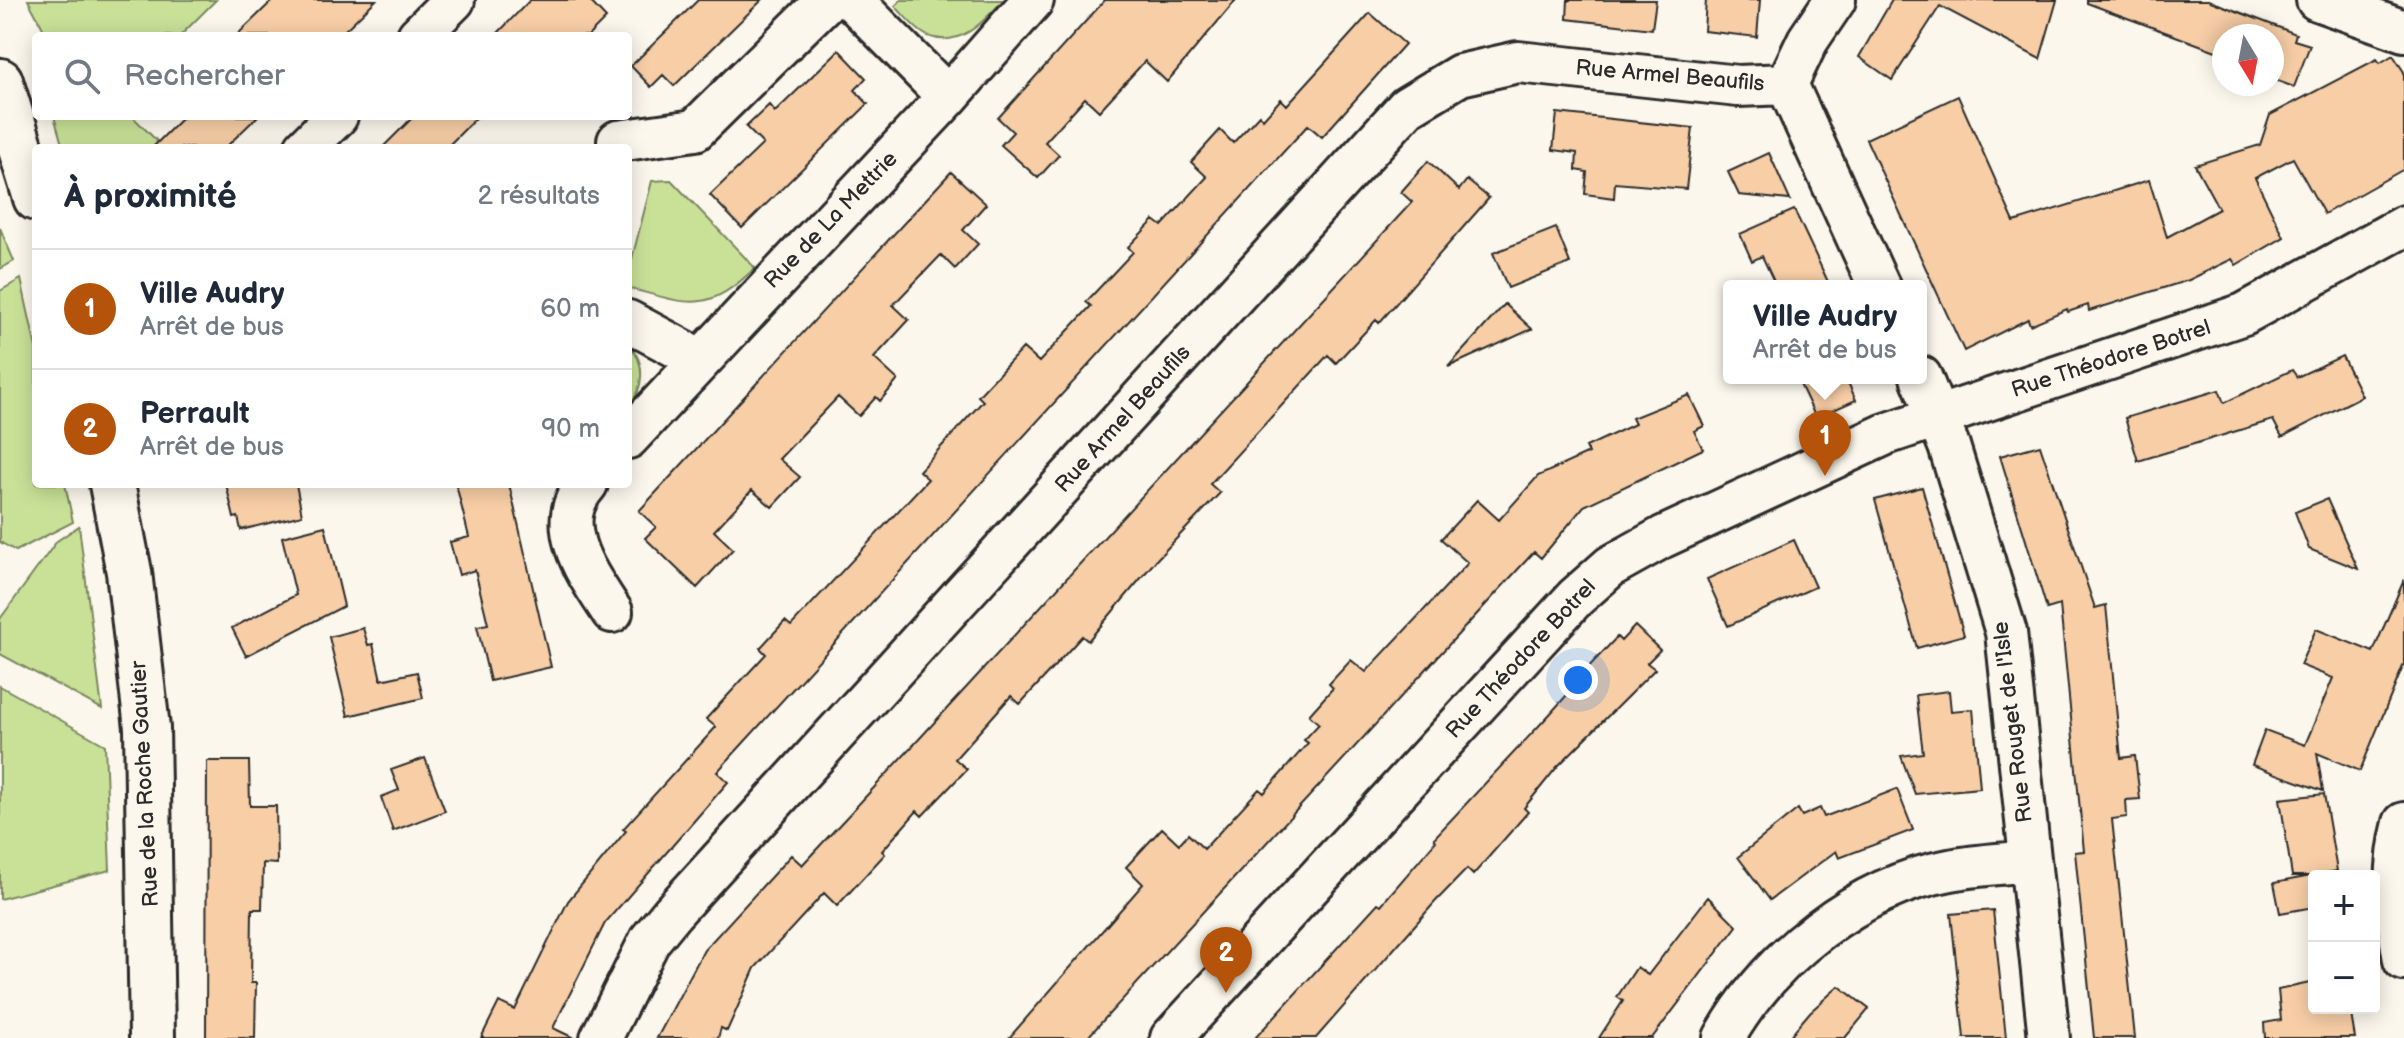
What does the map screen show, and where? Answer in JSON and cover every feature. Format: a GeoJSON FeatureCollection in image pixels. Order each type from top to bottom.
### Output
{"type":"FeatureCollection","features":[{"type":"Feature","properties":{"kind":"street"},"geometry":{"type":"LineString","coordinates":[[422,32],[454,0]]}},
{"type":"Feature","properties":{"kind":"street"},"geometry":{"type":"LineString","coordinates":[[618,141],[695,130],[827,0]]}},
{"type":"Feature","properties":{"kind":"street"},"geometry":{"type":"LineString","coordinates":[[852,0],[948,97]]}},
{"type":"Feature","properties":{"kind":"street","name":"Rue de La Mettrie"},"geometry":{"type":"LineString","coordinates":[[632,434],[948,97],[1033,0]]}},
{"type":"Feature","properties":{"kind":"street"},"geometry":{"type":"LineString","coordinates":[[1835,0],[1808,40],[1787,84],[1876,280]]}},
{"type":"Feature","properties":{"kind":"street"},"geometry":{"type":"LineString","coordinates":[[2317,0],[2404,31]]}},
{"type":"Feature","properties":{"kind":"street","name":"Rue Armel Beaufils"},"geometry":{"type":"LineString","coordinates":[[601,1038],[650,940],[672,913],[1407,107],[1460,75],[1518,62],[1738,86],[1787,84]]}},
{"type":"Feature","properties":{"kind":"street"},"geometry":{"type":"LineString","coordinates":[[0,81],[32,185]]}},
{"type":"Feature","properties":{"kind":"street"},"geometry":{"type":"LineString","coordinates":[[309,144],[333,120]]}},
{"type":"Feature","properties":{"kind":"street","name":"Rue Théodore Botrel"},"geometry":{"type":"LineString","coordinates":[[1171,1038],[1575,598],[1611,566],[1663,537],[1886,434],[2244,314],[2404,226]]}},
{"type":"Feature","properties":{"kind":"street"},"geometry":{"type":"LineString","coordinates":[[632,323],[699,359]]}},
{"type":"Feature","properties":{"kind":"street","name":"Rue Rouget de l'Isle"},"geometry":{"type":"LineString","coordinates":[[1924,384],[1937,416],[2006,632],[2049,1038]]}},
{"type":"Feature","properties":{"kind":"street","name":"Rue de la Roche Gautier"},"geometry":{"type":"LineString","coordinates":[[113,488],[129,572],[147,728],[152,1038]]}},
{"type":"Feature","properties":{"kind":"street"},"geometry":{"type":"LineString","coordinates":[[584,488],[577,496],[571,540],[612,612]]}},
{"type":"Feature","properties":{"kind":"street"},"geometry":{"type":"LineString","coordinates":[[2404,823],[2399,843],[2396,893],[2404,960]]}},
{"type":"Feature","properties":{"kind":"street"},"geometry":{"type":"LineString","coordinates":[[1724,1038],[1739,1013],[1779,965],[1823,927],[1886,891],[1947,870],[2030,861]]}},
{"type":"Feature","properties":{"kind":"green space"},"geometry":{"type":"Polygon","coordinates":[[[28,0],[216,0],[184,32],[45,32],[28,0]]]}},
{"type":"Feature","properties":{"kind":"green space"},"geometry":{"type":"Polygon","coordinates":[[[901,0],[1003,0],[970,31],[951,39],[940,39],[924,34],[911,23],[895,6],[901,0]]]}},
{"type":"Feature","properties":{"kind":"green space"},"geometry":{"type":"Polygon","coordinates":[[[55,120],[136,120],[160,144],[62,144],[55,120]]]}},
{"type":"Feature","properties":{"kind":"green space"},"geometry":{"type":"Polygon","coordinates":[[[671,180],[755,268],[723,293],[696,302],[632,289],[632,258],[652,181],[671,180]]]}},
{"type":"Feature","properties":{"kind":"green space"},"geometry":{"type":"Polygon","coordinates":[[[0,228],[14,261],[0,269],[0,228]]]}},
{"type":"Feature","properties":{"kind":"green space"},"geometry":{"type":"Polygon","coordinates":[[[21,279],[32,330],[32,488],[66,488],[73,522],[16,551],[0,542],[0,291],[21,279]]]}},
{"type":"Feature","properties":{"kind":"green space"},"geometry":{"type":"Polygon","coordinates":[[[632,350],[641,367],[640,384],[633,400],[632,350]]]}},
{"type":"Feature","properties":{"kind":"green space"},"geometry":{"type":"Polygon","coordinates":[[[79,526],[102,709],[0,654],[0,619],[57,541],[79,526]]]}},
{"type":"Feature","properties":{"kind":"green space"},"geometry":{"type":"Polygon","coordinates":[[[0,686],[105,745],[110,870],[0,899],[0,686]]]}},
{"type":"Feature","properties":{"kind":"building"},"geometry":{"type":"Polygon","coordinates":[[[273,0],[376,0],[343,32],[240,32],[273,0]]]}},
{"type":"Feature","properties":{"kind":"building"},"geometry":{"type":"Polygon","coordinates":[[[530,0],[589,0],[606,18],[592,32],[499,32],[530,0]]]}},
{"type":"Feature","properties":{"kind":"building"},"geometry":{"type":"Polygon","coordinates":[[[698,0],[762,0],[674,86],[663,75],[651,87],[632,65],[698,0]]]}},
{"type":"Feature","properties":{"kind":"building"},"geometry":{"type":"Polygon","coordinates":[[[1105,0],[1236,0],[1167,82],[1145,61],[1099,111],[1085,98],[1045,142],[1059,155],[1038,178],[1001,145],[1013,132],[998,118],[1105,0]]]}},
{"type":"Feature","properties":{"kind":"building"},"geometry":{"type":"Polygon","coordinates":[[[1568,0],[1656,0],[1652,29],[1567,19],[1568,0]]]}},
{"type":"Feature","properties":{"kind":"building"},"geometry":{"type":"Polygon","coordinates":[[[1706,0],[1760,0],[1757,37],[1704,31],[1706,0]]]}},
{"type":"Feature","properties":{"kind":"building"},"geometry":{"type":"Polygon","coordinates":[[[1892,0],[2057,0],[2040,59],[1940,6],[1892,80],[1859,57],[1892,0]]]}},
{"type":"Feature","properties":{"kind":"building"},"geometry":{"type":"Polygon","coordinates":[[[2087,0],[2208,0],[2270,24],[2212,24],[2212,50],[2087,3],[2087,0]]]}},
{"type":"Feature","properties":{"kind":"building"},"geometry":{"type":"Polygon","coordinates":[[[1370,13],[1405,44],[1322,137],[1308,125],[717,772],[728,782],[605,923],[553,1028],[574,1038],[481,1038],[499,1002],[515,1010],[568,901],[626,831],[623,829],[716,727],[706,719],[766,654],[760,648],[785,621],[791,626],[928,479],[919,471],[983,401],[978,396],[1023,348],[1039,362],[1091,306],[1086,302],[1133,252],[1128,247],[1154,220],[1162,226],[1207,177],[1191,162],[1220,130],[1233,143],[1259,115],[1263,119],[1281,99],[1287,105],[1370,13]]]}},
{"type":"Feature","properties":{"kind":"building"},"geometry":{"type":"Polygon","coordinates":[[[2284,29],[2296,34],[2294,40],[2310,45],[2294,87],[2284,83],[2284,29]]]}},
{"type":"Feature","properties":{"kind":"building"},"geometry":{"type":"Polygon","coordinates":[[[839,50],[866,78],[855,90],[868,104],[742,228],[710,195],[763,144],[746,127],[769,105],[775,112],[839,50]]]}},
{"type":"Feature","properties":{"kind":"building"},"geometry":{"type":"Polygon","coordinates":[[[2393,55],[2404,72],[2404,169],[2324,214],[2293,158],[2255,178],[2284,237],[2236,265],[2232,259],[2189,280],[2089,311],[2088,305],[2068,312],[2067,309],[2030,325],[2028,319],[1964,351],[1866,139],[1958,96],[2014,222],[2149,180],[2167,237],[2219,209],[2195,165],[2260,145],[2270,115],[2377,59],[2380,63],[2393,55]]]}},
{"type":"Feature","properties":{"kind":"building"},"geometry":{"type":"Polygon","coordinates":[[[1557,113],[1693,128],[1686,189],[1615,183],[1614,198],[1585,194],[1587,172],[1576,170],[1577,153],[1553,150],[1557,113]]]}},
{"type":"Feature","properties":{"kind":"building"},"geometry":{"type":"Polygon","coordinates":[[[180,120],[254,120],[229,144],[156,144],[180,120]]]}},
{"type":"Feature","properties":{"kind":"building"},"geometry":{"type":"Polygon","coordinates":[[[410,120],[474,120],[450,144],[386,144],[410,120]]]}},
{"type":"Feature","properties":{"kind":"building"},"geometry":{"type":"Polygon","coordinates":[[[1769,153],[1790,200],[1739,195],[1728,172],[1769,153]]]}},
{"type":"Feature","properties":{"kind":"building"},"geometry":{"type":"Polygon","coordinates":[[[1428,161],[1459,190],[1467,180],[1489,198],[1379,323],[1376,320],[1336,363],[1328,355],[1210,484],[1220,493],[1158,558],[1088,641],[1082,636],[1020,704],[1011,696],[955,759],[967,769],[922,816],[917,811],[882,851],[885,854],[837,906],[824,893],[755,968],[727,1031],[721,1028],[718,1038],[657,1038],[704,950],[791,855],[802,865],[1412,202],[1401,192],[1428,161]]]}},
{"type":"Feature","properties":{"kind":"building"},"geometry":{"type":"Polygon","coordinates":[[[951,172],[986,204],[963,230],[978,244],[955,269],[941,255],[893,305],[909,320],[874,358],[898,380],[880,401],[876,397],[859,416],[838,397],[779,459],[800,477],[772,507],[752,490],[714,531],[733,549],[697,588],[645,538],[656,527],[639,511],[951,172]]]}},
{"type":"Feature","properties":{"kind":"building"},"geometry":{"type":"Polygon","coordinates":[[[1794,210],[1827,280],[1773,280],[1762,256],[1752,261],[1740,234],[1794,210]]]}},
{"type":"Feature","properties":{"kind":"building"},"geometry":{"type":"Polygon","coordinates":[[[1556,228],[1570,263],[1508,288],[1493,253],[1556,228]]]}},
{"type":"Feature","properties":{"kind":"building"},"geometry":{"type":"Polygon","coordinates":[[[1505,304],[1532,329],[1448,367],[1505,304]]]}},
{"type":"Feature","properties":{"kind":"building"},"geometry":{"type":"Polygon","coordinates":[[[2342,356],[2362,396],[2282,437],[2273,420],[2138,461],[2125,418],[2219,390],[2224,403],[2292,370],[2297,377],[2342,356]]]}},
{"type":"Feature","properties":{"kind":"building"},"geometry":{"type":"Polygon","coordinates":[[[1800,384],[1849,384],[1856,400],[1816,418],[1800,384]]]}},
{"type":"Feature","properties":{"kind":"building"},"geometry":{"type":"Polygon","coordinates":[[[1689,395],[1704,426],[1694,431],[1703,449],[1584,506],[1541,558],[1534,552],[1087,1038],[1009,1038],[1143,884],[1126,867],[1162,828],[1179,844],[1188,834],[1204,849],[1259,789],[1264,793],[1308,743],[1304,740],[1319,724],[1309,715],[1333,688],[1329,684],[1351,660],[1366,672],[1468,563],[1441,539],[1477,500],[1499,520],[1538,476],[1589,453],[1586,447],[1635,424],[1632,418],[1689,395]]]}},
{"type":"Feature","properties":{"kind":"building"},"geometry":{"type":"Polygon","coordinates":[[[2040,445],[2095,608],[2106,605],[2121,758],[2135,756],[2140,799],[2126,800],[2127,817],[2112,819],[2135,1038],[2094,1038],[2075,852],[2084,851],[2060,605],[2047,609],[2000,456],[2040,445]]]}},
{"type":"Feature","properties":{"kind":"building"},"geometry":{"type":"Polygon","coordinates":[[[1922,487],[1964,635],[1917,648],[1875,500],[1922,487]]]}},
{"type":"Feature","properties":{"kind":"building"},"geometry":{"type":"Polygon","coordinates":[[[227,488],[297,488],[302,515],[241,530],[238,517],[234,518],[227,488]]]}},
{"type":"Feature","properties":{"kind":"building"},"geometry":{"type":"Polygon","coordinates":[[[457,488],[510,488],[551,667],[490,681],[477,626],[488,624],[475,570],[459,575],[450,542],[469,537],[457,488]]]}},
{"type":"Feature","properties":{"kind":"building"},"geometry":{"type":"Polygon","coordinates":[[[2327,499],[2358,569],[2309,549],[2295,512],[2327,499]]]}},
{"type":"Feature","properties":{"kind":"building"},"geometry":{"type":"Polygon","coordinates":[[[325,526],[344,606],[246,656],[232,628],[296,595],[282,537],[325,526]]]}},
{"type":"Feature","properties":{"kind":"building"},"geometry":{"type":"Polygon","coordinates":[[[1794,540],[1815,587],[1728,626],[1707,579],[1794,540]]]}},
{"type":"Feature","properties":{"kind":"building"},"geometry":{"type":"Polygon","coordinates":[[[2404,580],[2404,664],[2360,771],[2317,753],[2323,791],[2252,765],[2265,730],[2305,745],[2333,678],[2300,665],[2316,629],[2373,652],[2404,580]]]}},
{"type":"Feature","properties":{"kind":"building"},"geometry":{"type":"Polygon","coordinates":[[[1635,626],[1660,650],[1647,663],[1655,669],[1557,767],[1524,808],[1528,812],[1473,875],[1467,869],[1435,902],[1316,1038],[1255,1038],[1378,903],[1381,905],[1436,841],[1434,838],[1549,715],[1584,676],[1582,674],[1617,637],[1621,641],[1635,626]]]}},
{"type":"Feature","properties":{"kind":"building"},"geometry":{"type":"Polygon","coordinates":[[[363,628],[368,645],[373,644],[381,680],[417,672],[423,698],[348,716],[329,637],[363,628]]]}},
{"type":"Feature","properties":{"kind":"building"},"geometry":{"type":"Polygon","coordinates":[[[1949,691],[1951,711],[1973,709],[1980,788],[1915,794],[1901,756],[1923,753],[1916,695],[1949,691]]]}},
{"type":"Feature","properties":{"kind":"building"},"geometry":{"type":"Polygon","coordinates":[[[425,758],[445,811],[393,831],[381,797],[399,790],[391,770],[425,758]]]}},
{"type":"Feature","properties":{"kind":"building"},"geometry":{"type":"Polygon","coordinates":[[[207,761],[249,761],[250,806],[276,806],[277,864],[263,863],[262,909],[252,909],[251,983],[256,983],[255,1038],[206,1038],[207,761]]]}},
{"type":"Feature","properties":{"kind":"building"},"geometry":{"type":"Polygon","coordinates":[[[1897,789],[1913,830],[1839,858],[1836,851],[1770,900],[1738,857],[1798,809],[1802,816],[1820,808],[1824,817],[1897,789]]]}},
{"type":"Feature","properties":{"kind":"building"},"geometry":{"type":"Polygon","coordinates":[[[2324,794],[2337,870],[2308,870],[2308,876],[2292,876],[2280,799],[2324,794]]]}},
{"type":"Feature","properties":{"kind":"building"},"geometry":{"type":"Polygon","coordinates":[[[2308,877],[2308,908],[2280,913],[2274,883],[2308,877]]]}},
{"type":"Feature","properties":{"kind":"building"},"geometry":{"type":"Polygon","coordinates":[[[1708,897],[1737,926],[1652,1038],[1599,1038],[1623,1001],[1617,997],[1637,967],[1648,975],[1708,897]]]}},
{"type":"Feature","properties":{"kind":"building"},"geometry":{"type":"Polygon","coordinates":[[[1993,910],[2006,1038],[1964,1038],[1951,914],[1993,910]]]}},
{"type":"Feature","properties":{"kind":"building"},"geometry":{"type":"Polygon","coordinates":[[[2308,983],[2308,1014],[2351,1014],[2355,1038],[2265,1038],[2264,1023],[2281,1020],[2278,990],[2308,983]]]}},
{"type":"Feature","properties":{"kind":"building"},"geometry":{"type":"Polygon","coordinates":[[[1839,986],[1869,1009],[1845,1038],[1788,1038],[1810,1012],[1839,986]]]}},
{"type":"Feature","properties":{"kind":"place","name":"Ville Audry"},"geometry":{"type":"Point","coordinates":[1825,476]}},
{"type":"Feature","properties":{"kind":"place","name":"Perrault"},"geometry":{"type":"Point","coordinates":[1226,993]}}]}
